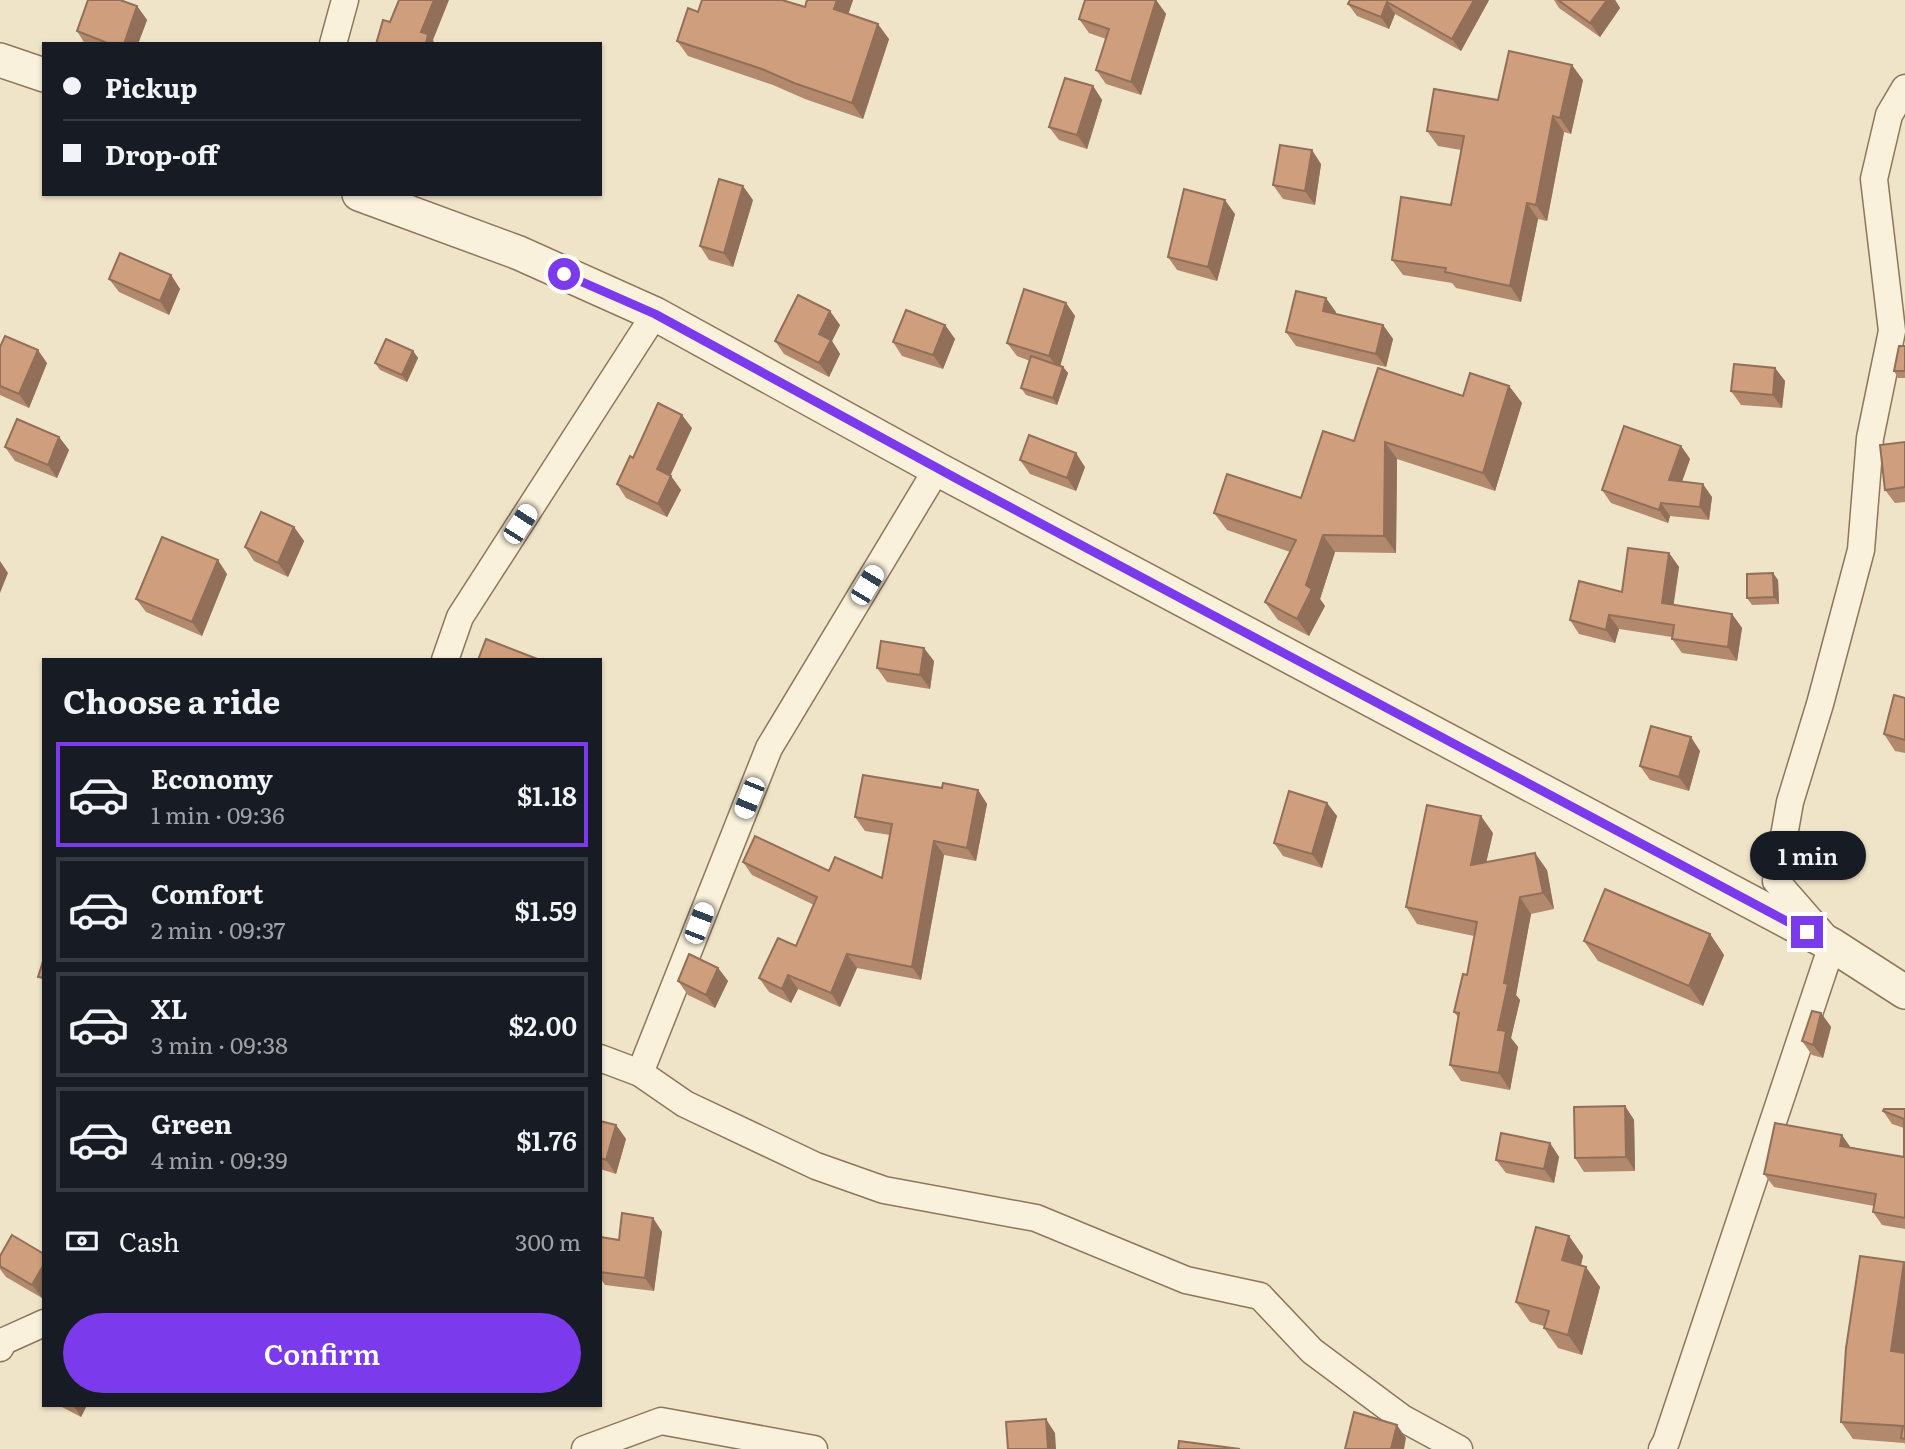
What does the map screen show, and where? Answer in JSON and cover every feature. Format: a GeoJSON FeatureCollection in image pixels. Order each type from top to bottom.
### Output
{"type":"FeatureCollection","features":[{"type":"Feature","properties":{"kind":"street"},"geometry":{"type":"LineString","coordinates":[[334,42],[345,0]]}},
{"type":"Feature","properties":{"kind":"street"},"geometry":{"type":"LineString","coordinates":[[0,60],[42,74]]}},
{"type":"Feature","properties":{"kind":"street"},"geometry":{"type":"LineString","coordinates":[[1832,945],[1776,881],[1790,802],[1820,704],[1861,550],[1870,438],[1892,331],[1874,179],[1889,115],[1905,88]]}},
{"type":"Feature","properties":{"kind":"street"},"geometry":{"type":"LineString","coordinates":[[364,196],[519,253],[655,314],[937,468],[1832,945],[1905,992]]}},
{"type":"Feature","properties":{"kind":"street"},"geometry":{"type":"LineString","coordinates":[[446,658],[460,617],[655,314]]}},
{"type":"Feature","properties":{"kind":"street"},"geometry":{"type":"LineString","coordinates":[[640,1073],[769,748],[937,468]]}},
{"type":"Feature","properties":{"kind":"street"},"geometry":{"type":"LineString","coordinates":[[1661,1449],[1832,945]]}},
{"type":"Feature","properties":{"kind":"street"},"geometry":{"type":"LineString","coordinates":[[602,1059],[640,1073],[685,1104],[816,1166],[884,1190],[1035,1218],[1186,1280],[1260,1297],[1312,1351],[1402,1418],[1459,1449]]}},
{"type":"Feature","properties":{"kind":"street"},"geometry":{"type":"LineString","coordinates":[[0,1348],[4,1341],[42,1324]]}},
{"type":"Feature","properties":{"kind":"street"},"geometry":{"type":"LineString","coordinates":[[584,1449],[661,1421],[814,1449]]}},
{"type":"Feature","properties":{"kind":"building"},"geometry":{"type":"Polygon","coordinates":[[[88,0],[120,0],[137,6],[125,42],[105,42],[77,31],[88,0]]]}},
{"type":"Feature","properties":{"kind":"building"},"geometry":{"type":"Polygon","coordinates":[[[399,0],[434,0],[421,32],[428,34],[426,42],[377,42],[383,20],[390,22],[399,0]]]}},
{"type":"Feature","properties":{"kind":"building"},"geometry":{"type":"Polygon","coordinates":[[[702,0],[782,0],[805,7],[807,0],[837,0],[834,9],[878,24],[852,103],[677,41],[688,8],[698,12],[702,0]]]}},
{"type":"Feature","properties":{"kind":"building"},"geometry":{"type":"Polygon","coordinates":[[[1085,0],[1156,0],[1131,82],[1096,70],[1109,29],[1079,19],[1085,0]]]}},
{"type":"Feature","properties":{"kind":"building"},"geometry":{"type":"Polygon","coordinates":[[[1350,0],[1474,0],[1452,39],[1387,2],[1381,17],[1348,4],[1350,0]]]}},
{"type":"Feature","properties":{"kind":"building"},"geometry":{"type":"Polygon","coordinates":[[[1558,0],[1607,0],[1590,23],[1558,0]]]}},
{"type":"Feature","properties":{"kind":"building"},"geometry":{"type":"Polygon","coordinates":[[[1509,51],[1572,65],[1560,118],[1553,116],[1536,205],[1527,203],[1510,286],[1445,272],[1446,268],[1392,260],[1401,197],[1451,205],[1464,136],[1427,131],[1434,89],[1498,100],[1509,51]]]}},
{"type":"Feature","properties":{"kind":"building"},"geometry":{"type":"Polygon","coordinates":[[[1065,78],[1093,86],[1077,135],[1049,127],[1065,78]]]}},
{"type":"Feature","properties":{"kind":"building"},"geometry":{"type":"Polygon","coordinates":[[[1280,145],[1312,150],[1305,191],[1273,185],[1280,145]]]}},
{"type":"Feature","properties":{"kind":"building"},"geometry":{"type":"Polygon","coordinates":[[[719,179],[743,186],[724,253],[700,246],[719,179]]]}},
{"type":"Feature","properties":{"kind":"building"},"geometry":{"type":"Polygon","coordinates":[[[1184,189],[1225,200],[1208,267],[1168,257],[1184,189]]]}},
{"type":"Feature","properties":{"kind":"building"},"geometry":{"type":"Polygon","coordinates":[[[120,253],[171,275],[160,301],[109,279],[120,253]]]}},
{"type":"Feature","properties":{"kind":"building"},"geometry":{"type":"Polygon","coordinates":[[[1024,289],[1066,303],[1049,356],[1007,343],[1024,289]]]}},
{"type":"Feature","properties":{"kind":"building"},"geometry":{"type":"Polygon","coordinates":[[[1296,291],[1326,298],[1323,311],[1383,325],[1376,354],[1286,332],[1296,291]]]}},
{"type":"Feature","properties":{"kind":"building"},"geometry":{"type":"Polygon","coordinates":[[[798,295],[830,311],[819,334],[831,340],[819,363],[775,341],[798,295]]]}},
{"type":"Feature","properties":{"kind":"building"},"geometry":{"type":"Polygon","coordinates":[[[906,310],[945,325],[933,355],[893,342],[906,310]]]}},
{"type":"Feature","properties":{"kind":"building"},"geometry":{"type":"Polygon","coordinates":[[[5,336],[38,350],[19,394],[0,386],[0,347],[5,336]]]}},
{"type":"Feature","properties":{"kind":"building"},"geometry":{"type":"Polygon","coordinates":[[[386,339],[413,351],[402,375],[375,363],[386,339]]]}},
{"type":"Feature","properties":{"kind":"building"},"geometry":{"type":"Polygon","coordinates":[[[1899,346],[1905,346],[1905,371],[1894,371],[1899,346]]]}},
{"type":"Feature","properties":{"kind":"building"},"geometry":{"type":"Polygon","coordinates":[[[1031,356],[1063,367],[1053,398],[1021,388],[1031,356]]]}},
{"type":"Feature","properties":{"kind":"building"},"geometry":{"type":"Polygon","coordinates":[[[1734,364],[1775,368],[1773,395],[1731,391],[1734,364]]]}},
{"type":"Feature","properties":{"kind":"building"},"geometry":{"type":"Polygon","coordinates":[[[1378,368],[1463,396],[1470,373],[1509,386],[1483,473],[1385,442],[1384,536],[1323,535],[1306,585],[1312,589],[1297,619],[1265,602],[1296,540],[1214,513],[1227,474],[1301,498],[1323,431],[1354,441],[1378,368]]]}},
{"type":"Feature","properties":{"kind":"building"},"geometry":{"type":"Polygon","coordinates":[[[658,403],[682,415],[657,469],[671,476],[658,504],[617,484],[630,456],[633,458],[658,403]]]}},
{"type":"Feature","properties":{"kind":"building"},"geometry":{"type":"Polygon","coordinates":[[[17,419],[59,437],[48,465],[5,447],[17,419]]]}},
{"type":"Feature","properties":{"kind":"building"},"geometry":{"type":"Polygon","coordinates":[[[1624,426],[1681,446],[1669,480],[1703,484],[1700,507],[1661,503],[1659,510],[1602,490],[1624,426]]]}},
{"type":"Feature","properties":{"kind":"building"},"geometry":{"type":"Polygon","coordinates":[[[1029,435],[1076,453],[1067,478],[1020,460],[1029,435]]]}},
{"type":"Feature","properties":{"kind":"building"},"geometry":{"type":"Polygon","coordinates":[[[1905,442],[1905,487],[1885,490],[1880,445],[1905,442]]]}},
{"type":"Feature","properties":{"kind":"building"},"geometry":{"type":"Polygon","coordinates":[[[261,512],[294,527],[278,563],[245,547],[261,512]]]}},
{"type":"Feature","properties":{"kind":"building"},"geometry":{"type":"Polygon","coordinates":[[[162,537],[218,560],[192,622],[136,599],[162,537]]]}},
{"type":"Feature","properties":{"kind":"building"},"geometry":{"type":"Polygon","coordinates":[[[1628,548],[1669,553],[1662,603],[1732,614],[1728,647],[1672,639],[1674,625],[1609,615],[1606,630],[1570,620],[1579,581],[1622,592],[1628,548]]]}},
{"type":"Feature","properties":{"kind":"building"},"geometry":{"type":"Polygon","coordinates":[[[1773,573],[1774,597],[1747,598],[1747,574],[1773,573]]]}},
{"type":"Feature","properties":{"kind":"building"},"geometry":{"type":"Polygon","coordinates":[[[486,639],[535,658],[479,658],[486,639]]]}},
{"type":"Feature","properties":{"kind":"building"},"geometry":{"type":"Polygon","coordinates":[[[881,641],[924,648],[920,675],[877,668],[881,641]]]}},
{"type":"Feature","properties":{"kind":"building"},"geometry":{"type":"Polygon","coordinates":[[[1894,695],[1905,698],[1905,740],[1884,734],[1894,695]]]}},
{"type":"Feature","properties":{"kind":"building"},"geometry":{"type":"Polygon","coordinates":[[[1651,726],[1691,737],[1679,777],[1640,766],[1651,726]]]}},
{"type":"Feature","properties":{"kind":"building"},"geometry":{"type":"Polygon","coordinates":[[[863,775],[942,788],[943,783],[978,790],[967,848],[934,841],[912,967],[847,954],[831,993],[788,975],[782,989],[759,978],[778,938],[796,946],[817,897],[743,862],[755,836],[829,871],[835,857],[882,878],[892,824],[855,817],[863,775]]]}},
{"type":"Feature","properties":{"kind":"building"},"geometry":{"type":"Polygon","coordinates":[[[1289,791],[1327,803],[1312,854],[1274,843],[1289,791]]]}},
{"type":"Feature","properties":{"kind":"building"},"geometry":{"type":"Polygon","coordinates":[[[1427,805],[1481,816],[1471,865],[1535,853],[1543,893],[1520,897],[1504,983],[1508,984],[1498,1030],[1506,1031],[1499,1073],[1450,1065],[1459,1013],[1454,1012],[1463,974],[1467,975],[1477,922],[1406,907],[1427,805]]]}},
{"type":"Feature","properties":{"kind":"building"},"geometry":{"type":"Polygon","coordinates":[[[1605,889],[1710,934],[1689,986],[1584,941],[1605,889]]]}},
{"type":"Feature","properties":{"kind":"building"},"geometry":{"type":"Polygon","coordinates":[[[689,954],[718,968],[706,995],[678,981],[689,954]]]}},
{"type":"Feature","properties":{"kind":"building"},"geometry":{"type":"Polygon","coordinates":[[[1812,1011],[1821,1013],[1813,1045],[1802,1041],[1812,1011]]]}},
{"type":"Feature","properties":{"kind":"building"},"geometry":{"type":"Polygon","coordinates":[[[1625,1106],[1626,1157],[1575,1158],[1574,1107],[1625,1106]]]}},
{"type":"Feature","properties":{"kind":"building"},"geometry":{"type":"Polygon","coordinates":[[[1905,1109],[1905,1218],[1873,1212],[1876,1194],[1764,1174],[1775,1123],[1842,1135],[1840,1146],[1904,1157],[1904,1119],[1883,1111],[1905,1109]]]}},
{"type":"Feature","properties":{"kind":"building"},"geometry":{"type":"Polygon","coordinates":[[[602,1122],[616,1125],[606,1160],[602,1159],[602,1122]]]}},
{"type":"Feature","properties":{"kind":"building"},"geometry":{"type":"Polygon","coordinates":[[[1501,1133],[1550,1143],[1544,1169],[1496,1160],[1501,1133]]]}},
{"type":"Feature","properties":{"kind":"building"},"geometry":{"type":"Polygon","coordinates":[[[622,1213],[653,1218],[645,1278],[602,1272],[602,1237],[619,1240],[622,1213]]]}},
{"type":"Feature","properties":{"kind":"building"},"geometry":{"type":"Polygon","coordinates":[[[1536,1227],[1569,1236],[1562,1260],[1586,1267],[1568,1335],[1544,1328],[1549,1311],[1516,1302],[1536,1227]]]}},
{"type":"Feature","properties":{"kind":"building"},"geometry":{"type":"Polygon","coordinates":[[[12,1235],[42,1253],[42,1268],[32,1285],[0,1266],[0,1256],[12,1235]]]}},
{"type":"Feature","properties":{"kind":"building"},"geometry":{"type":"Polygon","coordinates":[[[1860,1256],[1904,1262],[1891,1351],[1905,1353],[1905,1439],[1901,1438],[1903,1426],[1841,1422],[1846,1348],[1860,1256]]]}},
{"type":"Feature","properties":{"kind":"building"},"geometry":{"type":"Polygon","coordinates":[[[1354,1412],[1397,1425],[1391,1449],[1345,1449],[1354,1412]]]}},
{"type":"Feature","properties":{"kind":"building"},"geometry":{"type":"Polygon","coordinates":[[[1046,1419],[1048,1449],[1008,1449],[1006,1422],[1046,1419]]]}},
{"type":"Feature","properties":{"kind":"building"},"geometry":{"type":"Polygon","coordinates":[[[1179,1441],[1240,1449],[1178,1449],[1179,1441]]]}},
{"type":"Feature","properties":{"kind":"route"},"geometry":{"type":"LineString","coordinates":[[564,274],[655,314],[961,481],[1807,932]]}}]}
